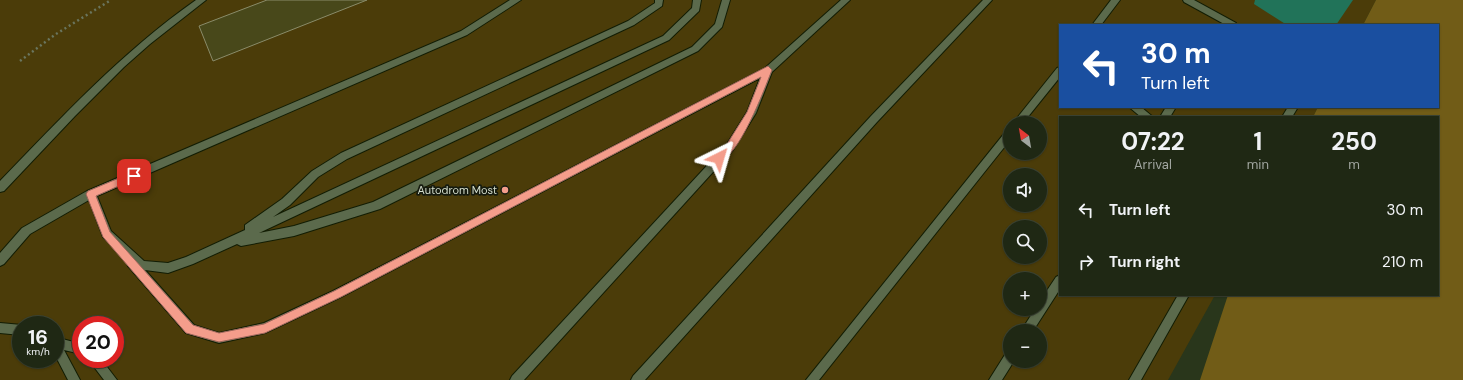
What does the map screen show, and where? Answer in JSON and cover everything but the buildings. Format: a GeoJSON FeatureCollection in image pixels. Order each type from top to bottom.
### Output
{"type":"FeatureCollection","features":[{"type":"Feature","properties":{"kind":"lane"},"geometry":{"type":"LineString","coordinates":[[0,188],[123,62],[177,16],[202,0]]}},
{"type":"Feature","properties":{"kind":"lane"},"geometry":{"type":"LineString","coordinates":[[0,261],[26,231],[91,194],[464,33],[508,4],[517,0]]}},
{"type":"Feature","properties":{"kind":"lane"},"geometry":{"type":"LineString","coordinates":[[508,4],[523,0]]}},
{"type":"Feature","properties":{"kind":"lane"},"geometry":{"type":"LineString","coordinates":[[225,244],[286,202],[315,174],[344,156],[631,23],[659,4],[659,0]]}},
{"type":"Feature","properties":{"kind":"lane"},"geometry":{"type":"LineString","coordinates":[[118,246],[142,265],[168,268],[189,261],[666,38],[696,9],[696,0]]}},
{"type":"Feature","properties":{"kind":"lane"},"geometry":{"type":"LineString","coordinates":[[225,244],[294,231],[383,202],[695,50],[719,25],[726,0]]}},
{"type":"Feature","properties":{"kind":"lane"},"geometry":{"type":"LineString","coordinates":[[91,194],[107,234],[190,329],[219,338],[265,328],[337,294],[768,70],[846,0]]}},
{"type":"Feature","properties":{"kind":"lane"},"geometry":{"type":"LineString","coordinates":[[637,380],[874,119],[988,0]]}},
{"type":"Feature","properties":{"kind":"lane"},"geometry":{"type":"LineString","coordinates":[[1097,24],[1116,0]]}},
{"type":"Feature","properties":{"kind":"lane"},"geometry":{"type":"LineString","coordinates":[[1187,0],[1221,22]]}},
{"type":"Feature","properties":{"kind":"lane"},"geometry":{"type":"LineString","coordinates":[[516,380],[730,147],[751,113],[768,70]]}},
{"type":"Feature","properties":{"kind":"lane"},"geometry":{"type":"LineString","coordinates":[[1024,116],[1059,71]]}},
{"type":"Feature","properties":{"kind":"lane"},"geometry":{"type":"LineString","coordinates":[[1135,108],[1147,116]]}},
{"type":"Feature","properties":{"kind":"lane"},"geometry":{"type":"LineString","coordinates":[[812,380],[1003,142]]}},
{"type":"Feature","properties":{"kind":"lane"},"geometry":{"type":"LineString","coordinates":[[1032,324],[1059,282]]}},
{"type":"Feature","properties":{"kind":"lane"},"geometry":{"type":"LineString","coordinates":[[1135,380],[1183,296]]}},
{"type":"Feature","properties":{"kind":"lane"},"geometry":{"type":"LineString","coordinates":[[0,328],[12,329]]}},
{"type":"Feature","properties":{"kind":"lane"},"geometry":{"type":"LineString","coordinates":[[64,361],[74,380]]}},
{"type":"Feature","properties":{"kind":"lane"},"geometry":{"type":"LineString","coordinates":[[101,368],[111,380]]}},
{"type":"Feature","properties":{"kind":"lane"},"geometry":{"type":"LineString","coordinates":[[995,380],[1003,368]]}},
{"type":"Feature","properties":{"kind":"path"},"geometry":{"type":"LineString","coordinates":[[20,61],[56,34],[111,0]]}},
{"type":"Feature","properties":{"kind":"shaded area","name":"Autodrom Most"},"geometry":{"type":"Polygon","coordinates":[[[0,0],[1376,0],[1364,24],[1059,24],[1059,108],[1318,108],[1314,116],[1059,116],[1059,296],[1214,296],[1168,380],[0,380],[0,0]]]}},
{"type":"Feature","properties":{"kind":"shaded area"},"geometry":{"type":"Polygon","coordinates":[[[1255,0],[1353,0],[1337,24],[1285,24],[1254,4],[1255,0]]]}},
{"type":"Feature","properties":{"kind":"shaded area"},"geometry":{"type":"Polygon","coordinates":[[[1376,0],[1463,0],[1463,380],[1200,380],[1228,296],[1439,296],[1439,116],[1314,116],[1318,108],[1439,108],[1439,24],[1364,24],[1376,0]]]}},
{"type":"Feature","properties":{"kind":"place","name":"Autodrom Most"},"geometry":{"type":"Point","coordinates":[505,190]}},
{"type":"Feature","properties":{"kind":"route"},"geometry":{"type":"LineString","coordinates":[[134,176],[91,194],[97,213],[107,234],[190,329],[219,338],[265,328],[337,294],[768,70],[751,113],[730,147],[719,158]]}}]}
